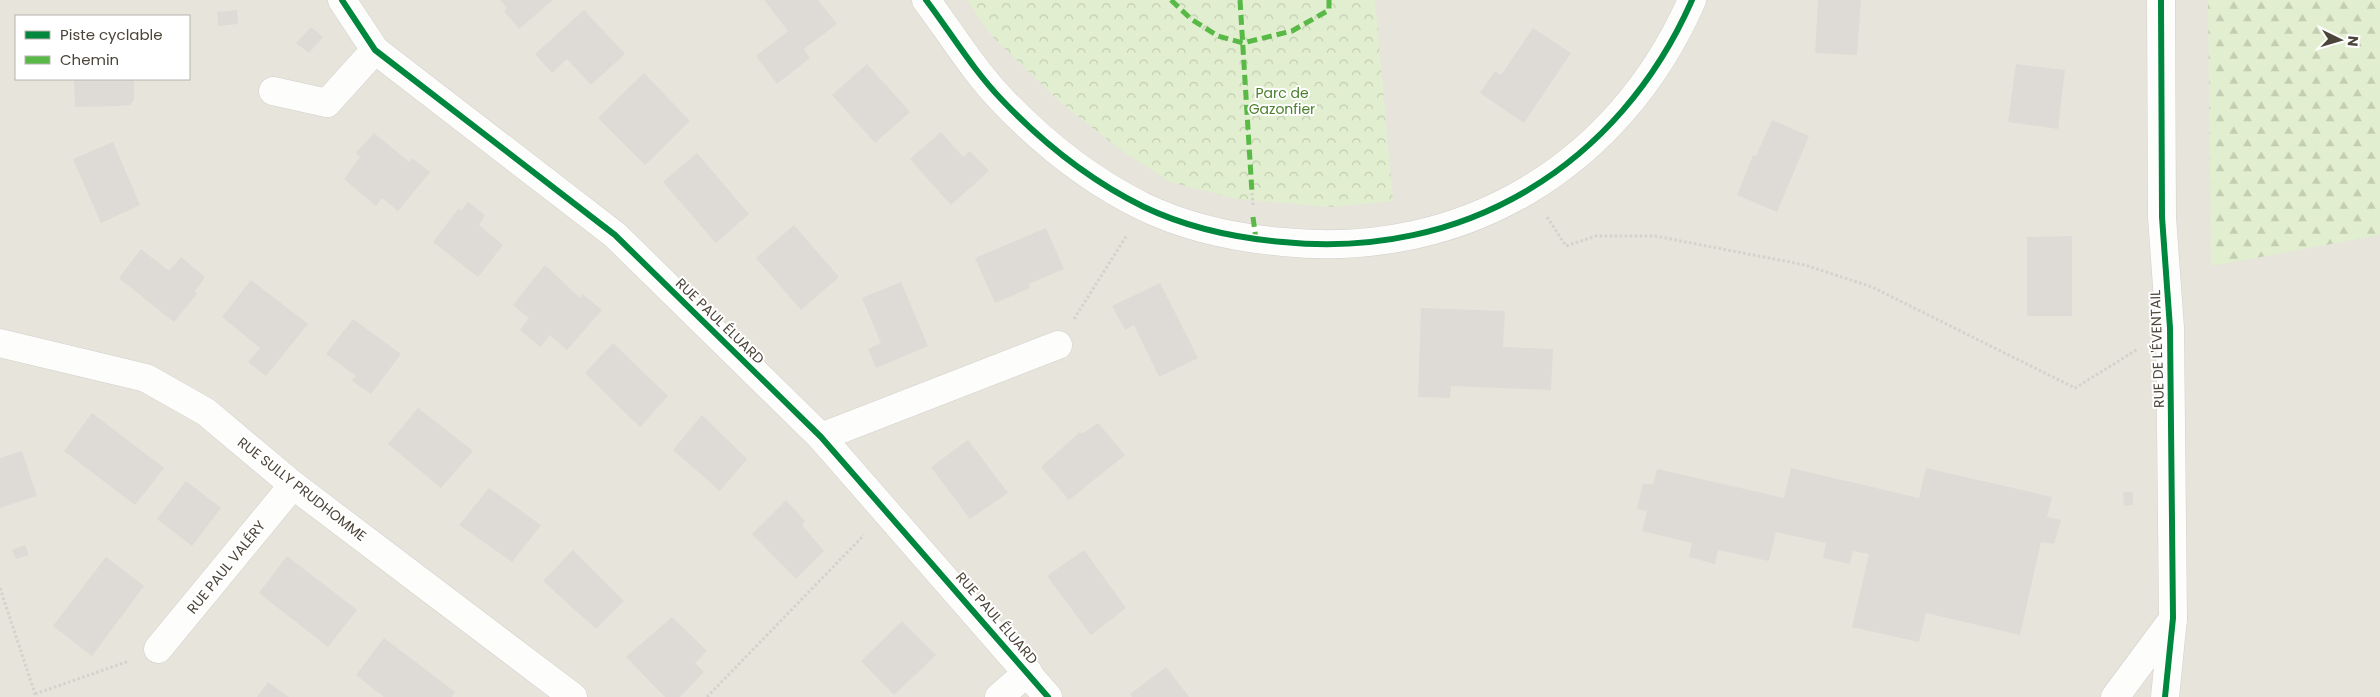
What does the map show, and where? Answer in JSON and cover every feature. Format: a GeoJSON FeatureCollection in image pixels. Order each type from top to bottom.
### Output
{"type":"FeatureCollection","features":[{"type":"Feature","properties":{"kind":"street","name":"RUE PAUL ÉLUARD"},"geometry":{"type":"LineString","coordinates":[[342,0],[375,50],[615,235],[821,437],[1048,697]]}},
{"type":"Feature","properties":{"kind":"street"},"geometry":{"type":"LineString","coordinates":[[926,0],[1001,100],[1058,152],[1098,180],[1144,207],[1199,227],[1256,240],[1305,244],[1360,244],[1414,236],[1465,220],[1503,205],[1529,189],[1574,158],[1618,118],[1653,73],[1679,30],[1692,0]]}},
{"type":"Feature","properties":{"kind":"street","name":"RUE DE L'ÉVENTAIL"},"geometry":{"type":"LineString","coordinates":[[2161,0],[2162,217],[2170,328],[2173,618],[2165,697]]}},
{"type":"Feature","properties":{"kind":"street"},"geometry":{"type":"LineString","coordinates":[[273,91],[327,103],[375,50]]}},
{"type":"Feature","properties":{"kind":"street","name":"RUE SULLY PRUDHOMME"},"geometry":{"type":"LineString","coordinates":[[0,343],[146,378],[206,412],[293,485],[573,697]]}},
{"type":"Feature","properties":{"kind":"street"},"geometry":{"type":"LineString","coordinates":[[821,437],[1058,345]]}},
{"type":"Feature","properties":{"kind":"street","name":"RUE PAUL VALÉRY"},"geometry":{"type":"LineString","coordinates":[[158,649],[293,485]]}},
{"type":"Feature","properties":{"kind":"street"},"geometry":{"type":"LineString","coordinates":[[2115,697],[2173,618]]}},
{"type":"Feature","properties":{"kind":"street","name":"RUE PAUL ÉLUARD"},"geometry":{"type":"LineString","coordinates":[[999,697],[1028,672]]}},
{"type":"Feature","properties":{"kind":"path"},"geometry":{"type":"LineString","coordinates":[[1529,189],[1566,246],[1596,236],[1655,236],[1805,265],[1872,287],[2075,388],[2170,328]]}},
{"type":"Feature","properties":{"kind":"path"},"geometry":{"type":"LineString","coordinates":[[1058,345],[1144,207]]}},
{"type":"Feature","properties":{"kind":"path"},"geometry":{"type":"LineString","coordinates":[[707,697],[887,512]]}},
{"type":"Feature","properties":{"kind":"path"},"geometry":{"type":"LineString","coordinates":[[0,588],[36,696],[158,649]]}},
{"type":"Feature","properties":{"kind":"shaded area"},"geometry":{"type":"Polygon","coordinates":[[[0,0],[2380,0],[2380,697],[0,697],[0,0]]]}},
{"type":"Feature","properties":{"kind":"green space","name":"Parc de Gazonfier"},"geometry":{"type":"Polygon","coordinates":[[[967,0],[1375,0],[1393,201],[1331,207],[1237,199],[1170,182],[1122,151],[1060,102],[991,35],[967,0]]]}},
{"type":"Feature","properties":{"kind":"green space"},"geometry":{"type":"Polygon","coordinates":[[[2208,0],[2380,0],[2380,235],[2211,266],[2208,0]]]}},
{"type":"Feature","properties":{"kind":"building"},"geometry":{"type":"Polygon","coordinates":[[[500,0],[553,0],[519,29],[504,11],[507,8],[500,0]]]}},
{"type":"Feature","properties":{"kind":"building"},"geometry":{"type":"Polygon","coordinates":[[[764,0],[818,0],[837,24],[804,49],[810,58],[777,84],[756,56],[788,31],[764,0]]]}},
{"type":"Feature","properties":{"kind":"building"},"geometry":{"type":"Polygon","coordinates":[[[1818,0],[1861,0],[1857,55],[1815,53],[1818,0]]]}},
{"type":"Feature","properties":{"kind":"building"},"geometry":{"type":"Polygon","coordinates":[[[237,10],[238,24],[218,26],[217,12],[237,10]]]}},
{"type":"Feature","properties":{"kind":"building"},"geometry":{"type":"Polygon","coordinates":[[[584,10],[625,54],[591,85],[567,59],[552,73],[535,54],[584,10]]]}},
{"type":"Feature","properties":{"kind":"building"},"geometry":{"type":"Polygon","coordinates":[[[311,27],[323,37],[309,53],[296,43],[311,27]]]}},
{"type":"Feature","properties":{"kind":"building"},"geometry":{"type":"Polygon","coordinates":[[[1533,28],[1571,53],[1524,123],[1480,93],[1495,71],[1501,75],[1533,28]]]}},
{"type":"Feature","properties":{"kind":"building"},"geometry":{"type":"Polygon","coordinates":[[[867,64],[910,112],[875,143],[832,95],[867,64]]]}},
{"type":"Feature","properties":{"kind":"building"},"geometry":{"type":"Polygon","coordinates":[[[2016,64],[2065,70],[2058,129],[2008,122],[2016,64]]]}},
{"type":"Feature","properties":{"kind":"building"},"geometry":{"type":"Polygon","coordinates":[[[644,73],[690,121],[645,165],[598,118],[644,73]]]}},
{"type":"Feature","properties":{"kind":"building"},"geometry":{"type":"Polygon","coordinates":[[[74,80],[134,80],[134,100],[130,105],[75,107],[74,80]]]}},
{"type":"Feature","properties":{"kind":"building"},"geometry":{"type":"Polygon","coordinates":[[[1772,120],[1809,136],[1777,212],[1737,195],[1753,155],[1756,156],[1772,120]]]}},
{"type":"Feature","properties":{"kind":"building"},"geometry":{"type":"Polygon","coordinates":[[[941,132],[963,157],[970,151],[989,171],[951,205],[910,159],[941,132]]]}},
{"type":"Feature","properties":{"kind":"building"},"geometry":{"type":"Polygon","coordinates":[[[374,133],[409,162],[412,158],[430,172],[398,211],[382,198],[376,206],[344,179],[360,157],[356,153],[374,133]]]}},
{"type":"Feature","properties":{"kind":"building"},"geometry":{"type":"Polygon","coordinates":[[[113,142],[140,205],[101,223],[73,159],[113,142]]]}},
{"type":"Feature","properties":{"kind":"building"},"geometry":{"type":"Polygon","coordinates":[[[697,153],[749,214],[716,243],[663,182],[697,153]]]}},
{"type":"Feature","properties":{"kind":"building"},"geometry":{"type":"Polygon","coordinates":[[[468,202],[485,215],[479,225],[503,245],[478,277],[433,242],[459,208],[461,211],[468,202]]]}},
{"type":"Feature","properties":{"kind":"building"},"geometry":{"type":"Polygon","coordinates":[[[794,225],[839,277],[801,310],[756,258],[794,225]]]}},
{"type":"Feature","properties":{"kind":"building"},"geometry":{"type":"Polygon","coordinates":[[[1046,228],[1064,269],[1029,284],[1030,288],[995,303],[975,258],[1046,228]]]}},
{"type":"Feature","properties":{"kind":"building"},"geometry":{"type":"Polygon","coordinates":[[[2072,236],[2072,316],[2027,316],[2027,237],[2072,236]]]}},
{"type":"Feature","properties":{"kind":"building"},"geometry":{"type":"Polygon","coordinates":[[[141,249],[169,271],[181,257],[205,277],[195,291],[197,294],[174,322],[119,278],[141,249]]]}},
{"type":"Feature","properties":{"kind":"building"},"geometry":{"type":"Polygon","coordinates":[[[545,265],[580,298],[583,294],[602,310],[567,350],[550,335],[540,347],[520,330],[529,318],[513,305],[545,265]]]}},
{"type":"Feature","properties":{"kind":"building"},"geometry":{"type":"Polygon","coordinates":[[[251,280],[308,324],[266,376],[248,362],[260,348],[222,317],[251,280]]]}},
{"type":"Feature","properties":{"kind":"building"},"geometry":{"type":"Polygon","coordinates":[[[901,282],[928,346],[876,368],[868,349],[881,343],[862,298],[901,282]]]}},
{"type":"Feature","properties":{"kind":"building"},"geometry":{"type":"Polygon","coordinates":[[[1160,283],[1198,358],[1159,377],[1134,325],[1125,330],[1112,306],[1160,283]]]}},
{"type":"Feature","properties":{"kind":"building"},"geometry":{"type":"Polygon","coordinates":[[[1421,308],[1505,311],[1503,347],[1553,349],[1551,390],[1451,386],[1450,398],[1418,397],[1421,308]]]}},
{"type":"Feature","properties":{"kind":"building"},"geometry":{"type":"Polygon","coordinates":[[[353,319],[401,354],[371,394],[352,381],[356,376],[326,354],[353,319]]]}},
{"type":"Feature","properties":{"kind":"building"},"geometry":{"type":"Polygon","coordinates":[[[613,343],[668,396],[640,427],[585,373],[613,343]]]}},
{"type":"Feature","properties":{"kind":"building"},"geometry":{"type":"Polygon","coordinates":[[[418,408],[473,451],[441,488],[388,444],[418,408]]]}},
{"type":"Feature","properties":{"kind":"building"},"geometry":{"type":"Polygon","coordinates":[[[92,413],[164,468],[135,505],[64,451],[92,413]]]}},
{"type":"Feature","properties":{"kind":"building"},"geometry":{"type":"Polygon","coordinates":[[[702,415],[747,459],[720,491],[673,450],[702,415]]]}},
{"type":"Feature","properties":{"kind":"building"},"geometry":{"type":"Polygon","coordinates":[[[1098,423],[1125,455],[1069,500],[1041,467],[1080,432],[1082,434],[1098,423]]]}},
{"type":"Feature","properties":{"kind":"building"},"geometry":{"type":"Polygon","coordinates":[[[968,440],[1008,493],[970,519],[931,467],[968,440]]]}},
{"type":"Feature","properties":{"kind":"building"},"geometry":{"type":"Polygon","coordinates":[[[22,451],[37,496],[0,508],[0,458],[22,451]]]}},
{"type":"Feature","properties":{"kind":"building"},"geometry":{"type":"Polygon","coordinates":[[[1791,468],[1919,498],[1926,468],[2052,497],[2047,517],[2061,520],[2054,544],[2041,542],[2020,635],[1926,613],[1919,642],[1852,627],[1869,554],[1853,551],[1850,564],[1823,558],[1826,543],[1776,532],[1769,561],[1718,550],[1715,564],[1689,557],[1692,543],[1642,531],[1647,511],[1637,509],[1643,483],[1653,485],[1657,469],[1784,498],[1791,468]]]}},
{"type":"Feature","properties":{"kind":"building"},"geometry":{"type":"Polygon","coordinates":[[[186,481],[221,508],[192,546],[157,519],[186,481]]]}},
{"type":"Feature","properties":{"kind":"building"},"geometry":{"type":"Polygon","coordinates":[[[489,488],[541,525],[512,562],[459,525],[489,488]]]}},
{"type":"Feature","properties":{"kind":"building"},"geometry":{"type":"Polygon","coordinates":[[[2123,492],[2133,492],[2133,505],[2124,506],[2123,492]]]}},
{"type":"Feature","properties":{"kind":"building"},"geometry":{"type":"Polygon","coordinates":[[[786,500],[805,521],[802,525],[824,551],[796,579],[752,534],[786,500]]]}},
{"type":"Feature","properties":{"kind":"building"},"geometry":{"type":"Polygon","coordinates":[[[25,545],[29,555],[16,559],[12,550],[25,545]]]}},
{"type":"Feature","properties":{"kind":"building"},"geometry":{"type":"Polygon","coordinates":[[[573,550],[624,601],[596,629],[543,581],[573,550]]]}},
{"type":"Feature","properties":{"kind":"building"},"geometry":{"type":"Polygon","coordinates":[[[1084,550],[1126,608],[1091,635],[1047,576],[1084,550]]]}},
{"type":"Feature","properties":{"kind":"building"},"geometry":{"type":"Polygon","coordinates":[[[287,556],[357,610],[328,647],[259,593],[287,556]]]}},
{"type":"Feature","properties":{"kind":"building"},"geometry":{"type":"Polygon","coordinates":[[[106,557],[144,586],[92,656],[53,626],[106,557]]]}},
{"type":"Feature","properties":{"kind":"building"},"geometry":{"type":"Polygon","coordinates":[[[672,617],[707,651],[695,663],[704,672],[680,697],[665,697],[626,657],[672,617]]]}},
{"type":"Feature","properties":{"kind":"building"},"geometry":{"type":"Polygon","coordinates":[[[902,621],[936,655],[894,695],[861,661],[902,621]]]}},
{"type":"Feature","properties":{"kind":"building"},"geometry":{"type":"Polygon","coordinates":[[[384,638],[455,692],[452,697],[384,697],[356,675],[384,638]]]}},
{"type":"Feature","properties":{"kind":"building"},"geometry":{"type":"Polygon","coordinates":[[[1166,667],[1189,697],[1132,697],[1130,694],[1166,667]]]}},
{"type":"Feature","properties":{"kind":"building"},"geometry":{"type":"Polygon","coordinates":[[[268,682],[289,697],[257,697],[268,682]]]}},
{"type":"Feature","properties":{"kind":"marked path"},"geometry":{"type":"LineString","coordinates":[[1171,0],[1191,19],[1218,36],[1243,43],[1292,31],[1329,10],[1329,0]]}},
{"type":"Feature","properties":{"kind":"marked path"},"geometry":{"type":"LineString","coordinates":[[1240,0],[1252,193]]}},
{"type":"Feature","properties":{"kind":"marked path"},"geometry":{"type":"LineString","coordinates":[[1253,217],[1256,240]]}},
{"type":"Feature","properties":{"kind":"cycle path"},"geometry":{"type":"LineString","coordinates":[[342,0],[375,50],[615,235],[821,437],[1048,697]]}},
{"type":"Feature","properties":{"kind":"cycle path"},"geometry":{"type":"LineString","coordinates":[[926,0],[981,76],[1017,116],[1068,160],[1124,197],[1160,214],[1194,226],[1247,238],[1283,242],[1350,244],[1413,235],[1473,217],[1528,190],[1578,154],[1623,110],[1661,59],[1692,0]]}},
{"type":"Feature","properties":{"kind":"cycle path"},"geometry":{"type":"LineString","coordinates":[[2161,0],[2162,217],[2170,328],[2173,618],[2165,697]]}}]}
